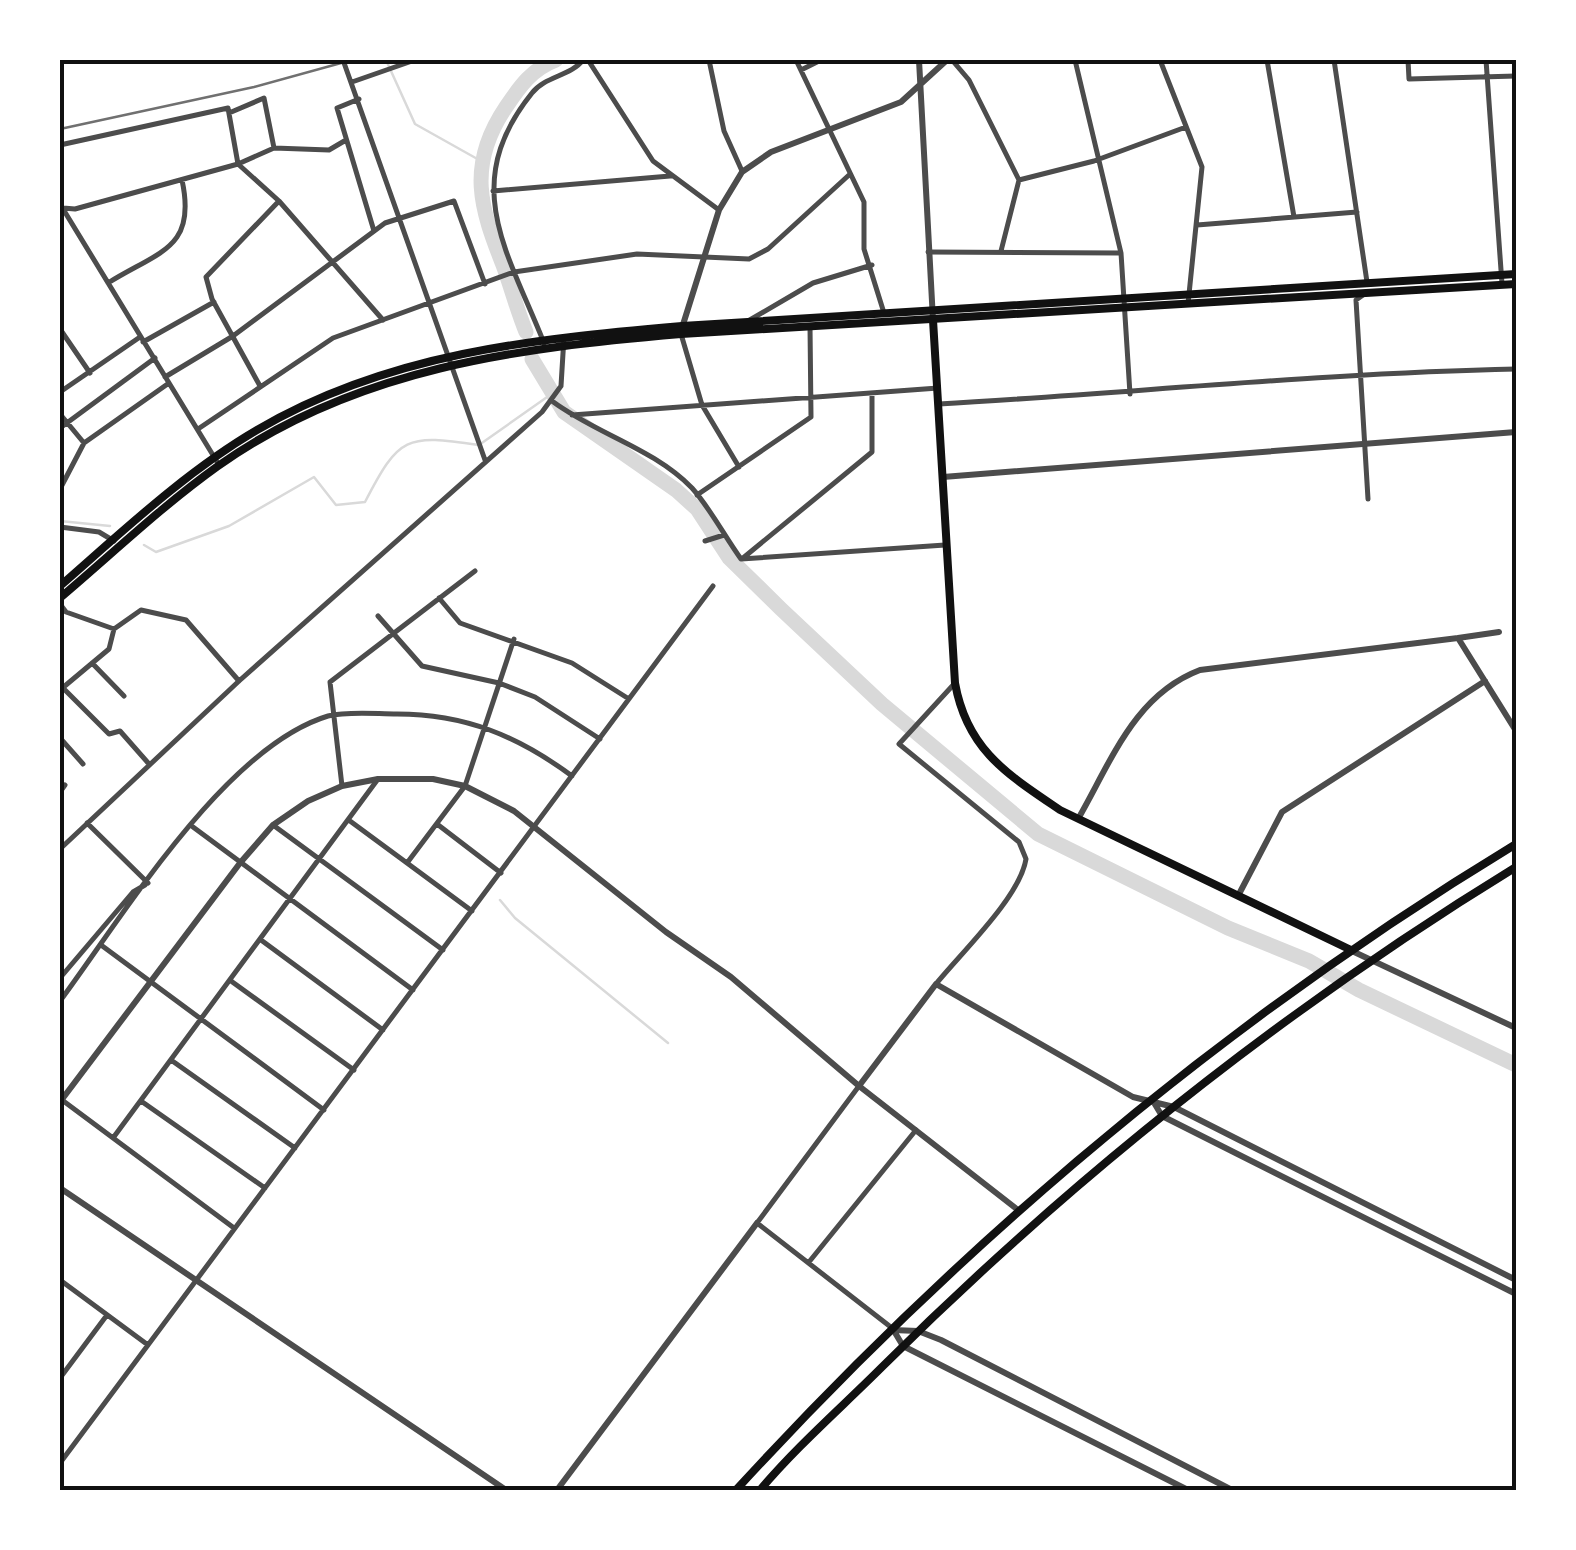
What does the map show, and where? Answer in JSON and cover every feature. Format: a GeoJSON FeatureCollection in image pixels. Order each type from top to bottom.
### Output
{"type":"FeatureCollection","features":[{"type":"Feature","properties":{"kind":"main road"},"geometry":{"type":"LineString","coordinates":[[1502,280],[1516,274]]}},
{"type":"Feature","properties":{"kind":"main road"},"geometry":{"type":"LineString","coordinates":[[60,586],[112,540],[217,462],[316,398],[390,370],[565,340],[745,323],[933,320],[1188,299],[1502,280],[1516,284]]}},
{"type":"Feature","properties":{"kind":"main road"},"geometry":{"type":"LineString","coordinates":[[682,330],[734,332],[810,326],[932,308],[1126,303]]}},
{"type":"Feature","properties":{"kind":"main road"},"geometry":{"type":"LineString","coordinates":[[933,320],[955,684],[966,726],[985,753],[1018,781],[1078,820],[1351,950]]}},
{"type":"Feature","properties":{"kind":"main road"},"geometry":{"type":"LineString","coordinates":[[60,601],[217,462]]}},
{"type":"Feature","properties":{"kind":"main road"},"geometry":{"type":"LineString","coordinates":[[736,1490],[1018,1210],[1152,1098],[1351,950],[1516,844]]}},
{"type":"Feature","properties":{"kind":"main road"},"geometry":{"type":"LineString","coordinates":[[760,1490],[1015,1239],[1162,1116],[1374,960],[1516,868]]}},
{"type":"Feature","properties":{"kind":"street"},"geometry":{"type":"LineString","coordinates":[[343,60],[427,306],[485,460]]}},
{"type":"Feature","properties":{"kind":"street"},"geometry":{"type":"LineString","coordinates":[[352,82],[414,60]]}},
{"type":"Feature","properties":{"kind":"street"},"geometry":{"type":"LineString","coordinates":[[544,343],[514,272],[492,191],[495,159],[532,93],[586,60],[653,161],[719,210]]}},
{"type":"Feature","properties":{"kind":"street"},"geometry":{"type":"LineString","coordinates":[[709,60],[724,131],[742,172]]}},
{"type":"Feature","properties":{"kind":"street"},"geometry":{"type":"LineString","coordinates":[[796,60],[864,202],[862,234],[884,318]]}},
{"type":"Feature","properties":{"kind":"street"},"geometry":{"type":"LineString","coordinates":[[802,70],[821,60]]}},
{"type":"Feature","properties":{"kind":"street"},"geometry":{"type":"LineString","coordinates":[[919,60],[933,320]]}},
{"type":"Feature","properties":{"kind":"street"},"geometry":{"type":"LineString","coordinates":[[740,468],[702,405],[682,330],[719,210],[742,172],[770,152],[901,102],[949,60],[969,80],[1018,180],[1002,251]]}},
{"type":"Feature","properties":{"kind":"street"},"geometry":{"type":"LineString","coordinates":[[1074,60],[1122,252],[1130,394]]}},
{"type":"Feature","properties":{"kind":"street"},"geometry":{"type":"LineString","coordinates":[[1160,60],[1202,167],[1188,299]]}},
{"type":"Feature","properties":{"kind":"street"},"geometry":{"type":"LineString","coordinates":[[1267,60],[1294,217]]}},
{"type":"Feature","properties":{"kind":"street"},"geometry":{"type":"LineString","coordinates":[[1334,60],[1368,288],[1356,300],[1368,499]]}},
{"type":"Feature","properties":{"kind":"street"},"geometry":{"type":"LineString","coordinates":[[1408,60],[1409,80],[1516,76]]}},
{"type":"Feature","properties":{"kind":"street"},"geometry":{"type":"LineString","coordinates":[[1486,60],[1502,280]]}},
{"type":"Feature","properties":{"kind":"street"},"geometry":{"type":"LineString","coordinates":[[229,113],[264,98],[274,148]]}},
{"type":"Feature","properties":{"kind":"street"},"geometry":{"type":"LineString","coordinates":[[359,100],[337,108],[374,231]]}},
{"type":"Feature","properties":{"kind":"street"},"geometry":{"type":"LineString","coordinates":[[60,145],[228,108],[238,164],[279,201],[382,320]]}},
{"type":"Feature","properties":{"kind":"street"},"geometry":{"type":"LineString","coordinates":[[1018,180],[1098,158],[1186,127]]}},
{"type":"Feature","properties":{"kind":"street"},"geometry":{"type":"LineString","coordinates":[[61,208],[75,209],[182,180],[238,164],[274,148],[330,150],[346,140]]}},
{"type":"Feature","properties":{"kind":"street"},"geometry":{"type":"LineString","coordinates":[[198,429],[334,338],[514,272],[637,254],[758,256],[850,175]]}},
{"type":"Feature","properties":{"kind":"street"},"geometry":{"type":"LineString","coordinates":[[492,191],[670,176]]}},
{"type":"Feature","properties":{"kind":"street"},"geometry":{"type":"LineString","coordinates":[[108,283],[181,234],[188,216],[182,180]]}},
{"type":"Feature","properties":{"kind":"street"},"geometry":{"type":"LineString","coordinates":[[260,386],[214,302],[206,278],[279,201]]}},
{"type":"Feature","properties":{"kind":"street"},"geometry":{"type":"LineString","coordinates":[[60,489],[84,442],[374,231],[400,218],[454,201],[485,284]]}},
{"type":"Feature","properties":{"kind":"street"},"geometry":{"type":"LineString","coordinates":[[61,208],[217,462]]}},
{"type":"Feature","properties":{"kind":"street"},"geometry":{"type":"LineString","coordinates":[[1197,225],[1357,212]]}},
{"type":"Feature","properties":{"kind":"street"},"geometry":{"type":"LineString","coordinates":[[928,252],[1122,252]]}},
{"type":"Feature","properties":{"kind":"street"},"geometry":{"type":"LineString","coordinates":[[734,332],[813,283],[872,265]]}},
{"type":"Feature","properties":{"kind":"street"},"geometry":{"type":"LineString","coordinates":[[60,392],[142,339],[214,302]]}},
{"type":"Feature","properties":{"kind":"street"},"geometry":{"type":"LineString","coordinates":[[696,495],[811,416],[810,326]]}},
{"type":"Feature","properties":{"kind":"street"},"geometry":{"type":"LineString","coordinates":[[60,329],[90,373]]}},
{"type":"Feature","properties":{"kind":"street"},"geometry":{"type":"LineString","coordinates":[[60,849],[149,764],[542,412],[562,386],[565,340]]}},
{"type":"Feature","properties":{"kind":"street"},"geometry":{"type":"LineString","coordinates":[[60,428],[155,358]]}},
{"type":"Feature","properties":{"kind":"street"},"geometry":{"type":"LineString","coordinates":[[939,404],[1130,394],[1360,372],[1516,369]]}},
{"type":"Feature","properties":{"kind":"street"},"geometry":{"type":"LineString","coordinates":[[571,415],[938,388]]}},
{"type":"Feature","properties":{"kind":"street"},"geometry":{"type":"LineString","coordinates":[[741,559],[872,452],[872,393]]}},
{"type":"Feature","properties":{"kind":"street"},"geometry":{"type":"LineString","coordinates":[[552,401],[571,415],[633,445],[696,495],[721,536],[741,559]]}},
{"type":"Feature","properties":{"kind":"street"},"geometry":{"type":"LineString","coordinates":[[60,414],[84,442]]}},
{"type":"Feature","properties":{"kind":"street"},"geometry":{"type":"LineString","coordinates":[[944,477],[1516,432]]}},
{"type":"Feature","properties":{"kind":"street"},"geometry":{"type":"LineString","coordinates":[[60,527],[99,532],[112,540],[127,541]]}},
{"type":"Feature","properties":{"kind":"street"},"geometry":{"type":"LineString","coordinates":[[705,541],[721,536]]}},
{"type":"Feature","properties":{"kind":"street"},"geometry":{"type":"LineString","coordinates":[[741,559],[947,545]]}},
{"type":"Feature","properties":{"kind":"street"},"geometry":{"type":"LineString","coordinates":[[342,786],[330,682],[474,571]]}},
{"type":"Feature","properties":{"kind":"street"},"geometry":{"type":"LineString","coordinates":[[60,1463],[714,586]]}},
{"type":"Feature","properties":{"kind":"street"},"geometry":{"type":"LineString","coordinates":[[439,598],[460,623],[514,639],[572,663],[629,700]]}},
{"type":"Feature","properties":{"kind":"street"},"geometry":{"type":"LineString","coordinates":[[60,601],[66,612],[114,629]]}},
{"type":"Feature","properties":{"kind":"street"},"geometry":{"type":"LineString","coordinates":[[62,688],[109,649],[114,629],[141,610],[177,616],[200,632],[240,682]]}},
{"type":"Feature","properties":{"kind":"street"},"geometry":{"type":"LineString","coordinates":[[378,616],[422,666],[499,683],[536,697],[600,739]]}},
{"type":"Feature","properties":{"kind":"street"},"geometry":{"type":"LineString","coordinates":[[1078,820],[1147,700],[1185,676],[1200,670],[1498,632]]}},
{"type":"Feature","properties":{"kind":"street"},"geometry":{"type":"LineString","coordinates":[[1458,638],[1516,731]]}},
{"type":"Feature","properties":{"kind":"street"},"geometry":{"type":"LineString","coordinates":[[407,863],[465,786],[514,639]]}},
{"type":"Feature","properties":{"kind":"street"},"geometry":{"type":"LineString","coordinates":[[92,663],[124,696]]}},
{"type":"Feature","properties":{"kind":"street"},"geometry":{"type":"LineString","coordinates":[[60,678],[62,688],[109,734],[120,731],[149,764]]}},
{"type":"Feature","properties":{"kind":"street"},"geometry":{"type":"LineString","coordinates":[[1238,896],[1282,812],[1485,681]]}},
{"type":"Feature","properties":{"kind":"street"},"geometry":{"type":"LineString","coordinates":[[558,1490],[936,984],[1020,878],[1026,859],[1019,842],[899,744],[955,684]]}},
{"type":"Feature","properties":{"kind":"street"},"geometry":{"type":"LineString","coordinates":[[60,1001],[192,827],[256,757],[331,715],[424,714],[485,725],[572,776]]}},
{"type":"Feature","properties":{"kind":"street"},"geometry":{"type":"LineString","coordinates":[[60,738],[83,764]]}},
{"type":"Feature","properties":{"kind":"street"},"geometry":{"type":"LineString","coordinates":[[235,1229],[61,1100],[273,825],[308,801],[342,786],[407,777],[465,786],[494,798],[535,827],[666,932],[731,977],[859,1086],[1018,1210]]}},
{"type":"Feature","properties":{"kind":"street"},"geometry":{"type":"LineString","coordinates":[[113,1138],[378,779]]}},
{"type":"Feature","properties":{"kind":"street"},"geometry":{"type":"LineString","coordinates":[[60,792],[65,785]]}},
{"type":"Feature","properties":{"kind":"street"},"geometry":{"type":"LineString","coordinates":[[350,821],[472,911]]}},
{"type":"Feature","properties":{"kind":"street"},"geometry":{"type":"LineString","coordinates":[[87,823],[148,884]]}},
{"type":"Feature","properties":{"kind":"street"},"geometry":{"type":"LineString","coordinates":[[437,824],[501,873]]}},
{"type":"Feature","properties":{"kind":"street"},"geometry":{"type":"LineString","coordinates":[[273,825],[443,950]]}},
{"type":"Feature","properties":{"kind":"street"},"geometry":{"type":"LineString","coordinates":[[192,827],[413,990]]}},
{"type":"Feature","properties":{"kind":"street"},"geometry":{"type":"LineString","coordinates":[[60,978],[134,892],[148,884]]}},
{"type":"Feature","properties":{"kind":"street"},"geometry":{"type":"LineString","coordinates":[[261,940],[384,1030]]}},
{"type":"Feature","properties":{"kind":"street"},"geometry":{"type":"LineString","coordinates":[[101,946],[324,1110]]}},
{"type":"Feature","properties":{"kind":"street"},"geometry":{"type":"LineString","coordinates":[[1351,950],[1516,1028]]}},
{"type":"Feature","properties":{"kind":"street"},"geometry":{"type":"LineString","coordinates":[[230,980],[354,1070]]}},
{"type":"Feature","properties":{"kind":"street"},"geometry":{"type":"LineString","coordinates":[[936,984],[1133,1098],[1152,1098],[1174,1107],[1516,1280]]}},
{"type":"Feature","properties":{"kind":"street"},"geometry":{"type":"LineString","coordinates":[[172,1060],[295,1148]]}},
{"type":"Feature","properties":{"kind":"street"},"geometry":{"type":"LineString","coordinates":[[1152,1098],[1162,1116],[1516,1294]]}},
{"type":"Feature","properties":{"kind":"street"},"geometry":{"type":"LineString","coordinates":[[141,1101],[266,1188]]}},
{"type":"Feature","properties":{"kind":"street"},"geometry":{"type":"LineString","coordinates":[[809,1262],[916,1130]]}},
{"type":"Feature","properties":{"kind":"street"},"geometry":{"type":"LineString","coordinates":[[60,1188],[506,1490]]}},
{"type":"Feature","properties":{"kind":"street"},"geometry":{"type":"LineString","coordinates":[[757,1223],[893,1330],[903,1346],[1188,1490]]}},
{"type":"Feature","properties":{"kind":"street"},"geometry":{"type":"LineString","coordinates":[[60,1292],[63,1282],[148,1346]]}},
{"type":"Feature","properties":{"kind":"street"},"geometry":{"type":"LineString","coordinates":[[60,1378],[107,1315]]}},
{"type":"Feature","properties":{"kind":"street"},"geometry":{"type":"LineString","coordinates":[[893,1330],[918,1331],[1232,1490]]}},
{"type":"Feature","properties":{"kind":"waterway"},"geometry":{"type":"LineString","coordinates":[[386,60],[415,124],[481,161]]}},
{"type":"Feature","properties":{"kind":"waterway"},"geometry":{"type":"LineString","coordinates":[[526,332],[489,225],[481,187],[482,168],[493,128],[511,99],[533,73],[556,60]]}},
{"type":"Feature","properties":{"kind":"waterway"},"geometry":{"type":"LineString","coordinates":[[532,359],[564,412],[676,490],[697,509],[729,558],[781,609],[882,704],[1038,834],[1228,928],[1309,961],[1359,990],[1516,1065]]}},
{"type":"Feature","properties":{"kind":"waterway"},"geometry":{"type":"LineString","coordinates":[[144,545],[156,552],[229,526],[314,477],[336,505],[365,502],[387,464],[407,445],[435,440],[479,445],[550,395]]}},
{"type":"Feature","properties":{"kind":"waterway"},"geometry":{"type":"LineString","coordinates":[[60,521],[110,526]]}},
{"type":"Feature","properties":{"kind":"waterway"},"geometry":{"type":"LineString","coordinates":[[500,900],[515,918],[668,1043]]}},
{"type":"Feature","properties":{"kind":"railway"},"geometry":{"type":"LineString","coordinates":[[60,129],[254,87],[352,60]]}}]}
